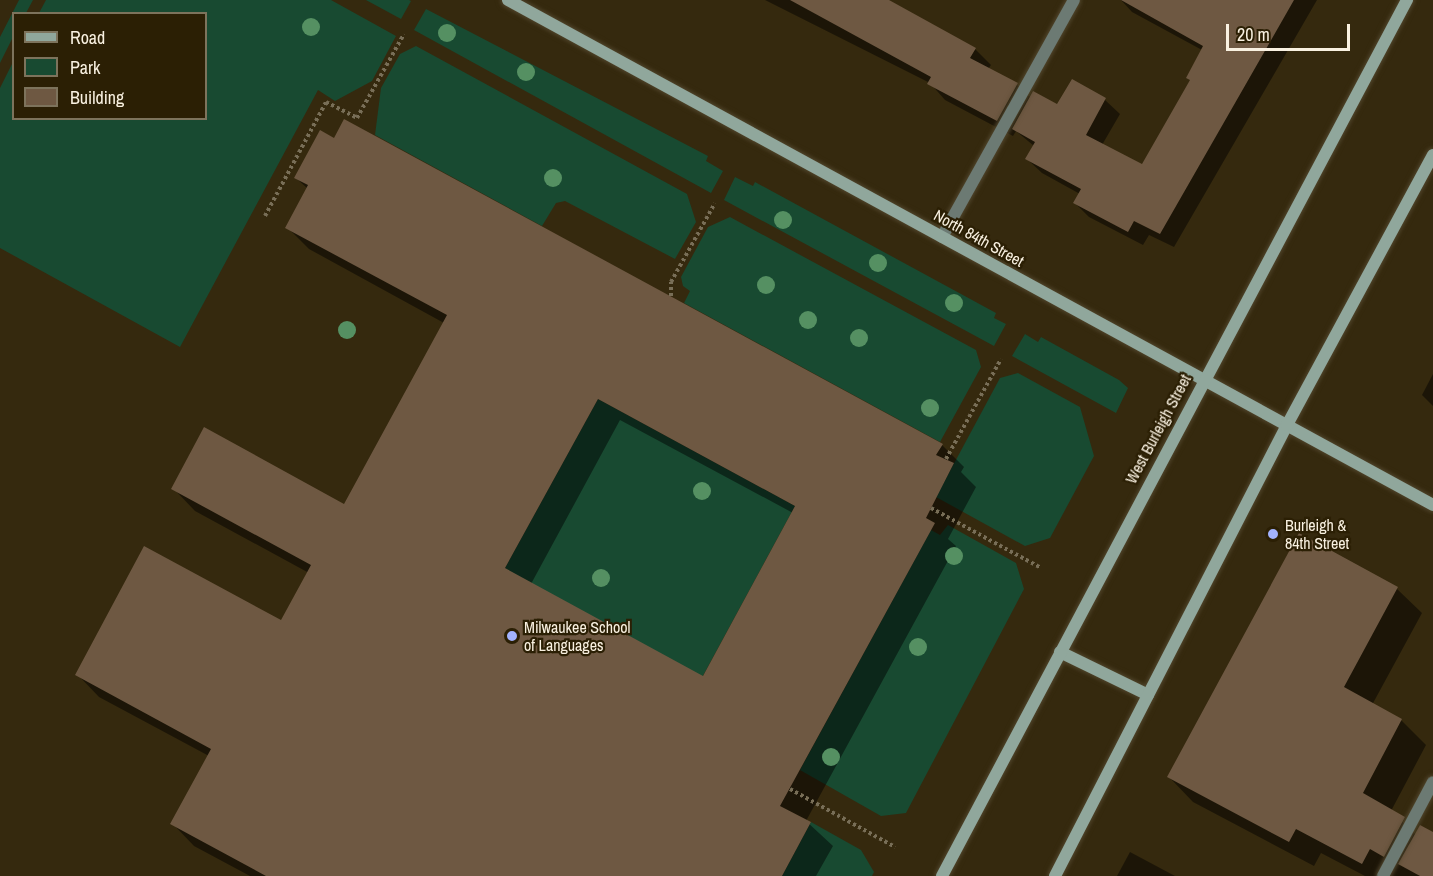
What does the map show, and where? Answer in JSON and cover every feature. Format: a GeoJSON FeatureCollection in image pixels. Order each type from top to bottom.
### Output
{"type":"FeatureCollection","features":[{"type":"Feature","properties":{"kind":"main road","name":"North 84th Street"},"geometry":{"type":"LineString","coordinates":[[508,0],[1433,505]]}},
{"type":"Feature","properties":{"kind":"main road","name":"West Burleigh Street"},"geometry":{"type":"LineString","coordinates":[[942,876],[1407,0]]}},
{"type":"Feature","properties":{"kind":"main road"},"geometry":{"type":"LineString","coordinates":[[1055,876],[1287,425],[1433,156]]}},
{"type":"Feature","properties":{"kind":"main road"},"geometry":{"type":"LineString","coordinates":[[1060,652],[1148,695]]}},
{"type":"Feature","properties":{"kind":"lane"},"geometry":{"type":"LineString","coordinates":[[942,237],[1074,0]]}},
{"type":"Feature","properties":{"kind":"lane"},"geometry":{"type":"LineString","coordinates":[[1383,876],[1433,782]]}},
{"type":"Feature","properties":{"kind":"path"},"geometry":{"type":"LineString","coordinates":[[265,216],[326,102],[357,118],[405,34]]}},
{"type":"Feature","properties":{"kind":"path"},"geometry":{"type":"LineString","coordinates":[[671,296],[671,282],[715,203]]}},
{"type":"Feature","properties":{"kind":"path"},"geometry":{"type":"LineString","coordinates":[[946,459],[1000,359]]}},
{"type":"Feature","properties":{"kind":"path"},"geometry":{"type":"LineString","coordinates":[[931,508],[1041,568]]}},
{"type":"Feature","properties":{"kind":"path"},"geometry":{"type":"LineString","coordinates":[[790,789],[895,847]]}},
{"type":"Feature","properties":{"kind":"green space"},"geometry":{"type":"Polygon","coordinates":[[[19,0],[33,0],[27,12],[13,12],[19,0]]]}},
{"type":"Feature","properties":{"kind":"green space"},"geometry":{"type":"Polygon","coordinates":[[[46,0],[331,0],[396,36],[372,81],[335,101],[318,90],[180,347],[0,248],[0,88],[12,64],[12,120],[207,120],[207,12],[40,12],[46,0]]]}},
{"type":"Feature","properties":{"kind":"green space"},"geometry":{"type":"Polygon","coordinates":[[[366,0],[409,0],[411,1],[401,19],[366,0]]]}},
{"type":"Feature","properties":{"kind":"green space"},"geometry":{"type":"Polygon","coordinates":[[[426,9],[708,156],[706,161],[723,171],[711,193],[414,30],[426,9]]]}},
{"type":"Feature","properties":{"kind":"green space"},"geometry":{"type":"Polygon","coordinates":[[[12,14],[12,39],[0,63],[0,37],[12,14]]]}},
{"type":"Feature","properties":{"kind":"green space"},"geometry":{"type":"Polygon","coordinates":[[[416,46],[687,194],[696,222],[675,259],[565,201],[556,203],[542,226],[375,135],[381,88],[400,54],[416,46]]]}},
{"type":"Feature","properties":{"kind":"green space"},"geometry":{"type":"Polygon","coordinates":[[[735,177],[753,186],[755,182],[996,313],[994,318],[1006,324],[994,346],[724,200],[735,177]]]}},
{"type":"Feature","properties":{"kind":"green space"},"geometry":{"type":"Polygon","coordinates":[[[730,217],[976,350],[981,367],[940,442],[684,303],[690,291],[683,286],[681,277],[708,227],[730,217]]]}},
{"type":"Feature","properties":{"kind":"green space"},"geometry":{"type":"Polygon","coordinates":[[[1025,334],[1038,342],[1041,337],[1119,380],[1128,388],[1116,413],[1012,356],[1025,334]]]}},
{"type":"Feature","properties":{"kind":"green space"},"geometry":{"type":"Polygon","coordinates":[[[1018,373],[1080,407],[1094,456],[1050,538],[1025,546],[936,497],[1000,378],[1018,373]]]}},
{"type":"Feature","properties":{"kind":"green space"},"geometry":{"type":"Polygon","coordinates":[[[598,399],[795,506],[686,707],[505,568],[598,399]]]}},
{"type":"Feature","properties":{"kind":"green space"},"geometry":{"type":"Polygon","coordinates":[[[948,525],[1016,563],[1024,589],[906,813],[881,816],[800,770],[931,530],[940,535],[948,525]]]}},
{"type":"Feature","properties":{"kind":"green space"},"geometry":{"type":"Polygon","coordinates":[[[811,822],[861,850],[874,872],[872,876],[782,876],[811,822]]]}},
{"type":"Feature","properties":{"kind":"building"},"geometry":{"type":"Polygon","coordinates":[[[790,0],[889,0],[976,48],[970,58],[1018,83],[997,121],[927,84],[931,77],[790,0]]]}},
{"type":"Feature","properties":{"kind":"building"},"geometry":{"type":"Polygon","coordinates":[[[1121,0],[1294,0],[1160,234],[1134,221],[1128,232],[1073,203],[1081,189],[1025,159],[1035,142],[1012,129],[1033,91],[1057,104],[1072,79],[1106,98],[1086,135],[1142,164],[1190,80],[1186,78],[1203,46],[1121,0]]]}},
{"type":"Feature","properties":{"kind":"building"},"geometry":{"type":"Polygon","coordinates":[[[344,119],[943,444],[936,455],[954,463],[926,518],[935,523],[780,806],[811,822],[782,876],[266,876],[170,824],[211,749],[75,675],[144,546],[281,620],[311,565],[171,489],[204,427],[344,504],[447,315],[285,228],[308,185],[294,178],[320,130],[334,138],[344,119]],[[598,399],[505,568],[703,676],[795,506],[598,399]]]}},
{"type":"Feature","properties":{"kind":"building"},"geometry":{"type":"Polygon","coordinates":[[[1299,533],[1398,587],[1344,687],[1402,719],[1363,793],[1405,817],[1384,857],[1370,849],[1362,864],[1296,829],[1289,842],[1167,777],[1299,533]]]}},
{"type":"Feature","properties":{"kind":"building"},"geometry":{"type":"Polygon","coordinates":[[[1420,825],[1433,832],[1433,876],[1420,876],[1398,864],[1420,825]]]}},
{"type":"Feature","properties":{"kind":"place","name":"Burleigh & 84th Street"},"geometry":{"type":"Point","coordinates":[1273,534]}},
{"type":"Feature","properties":{"kind":"place","name":"Milwaukee School of Languages"},"geometry":{"type":"Point","coordinates":[512,636]}}]}
